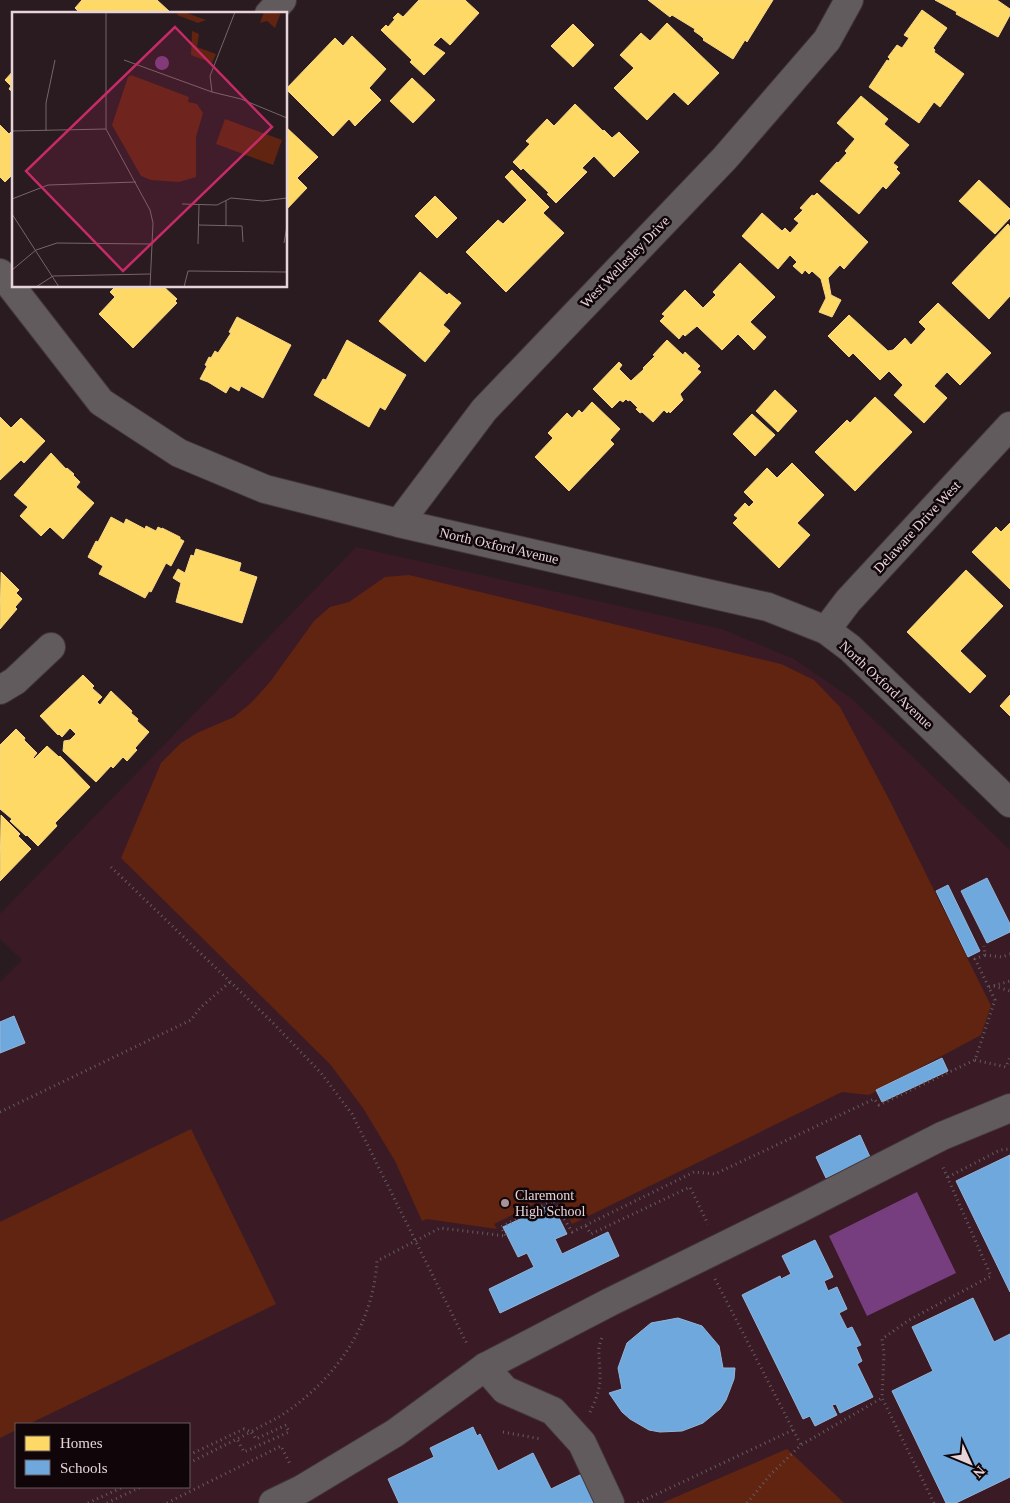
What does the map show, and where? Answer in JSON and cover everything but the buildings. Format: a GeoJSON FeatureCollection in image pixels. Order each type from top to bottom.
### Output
{"type":"FeatureCollection","features":[{"type":"Feature","properties":{"kind":"street"},"geometry":{"type":"LineString","coordinates":[[271,12],[282,0]]}},
{"type":"Feature","properties":{"kind":"street","name":"West Wellesley Drive"},"geometry":{"type":"LineString","coordinates":[[399,523],[484,410],[725,158],[827,40],[848,0]]}},
{"type":"Feature","properties":{"kind":"street","name":"North Oxford Avenue"},"geometry":{"type":"LineString","coordinates":[[16,288],[101,402],[179,453],[265,489],[399,523],[768,607],[826,630],[850,648],[1010,802]]}},
{"type":"Feature","properties":{"kind":"street","name":"Delaware Drive West"},"geometry":{"type":"LineString","coordinates":[[826,630],[848,601],[1010,426]]}},
{"type":"Feature","properties":{"kind":"street"},"geometry":{"type":"LineString","coordinates":[[0,690],[15,681],[51,647]]}},
{"type":"Feature","properties":{"kind":"street"},"geometry":{"type":"LineString","coordinates":[[273,1503],[302,1489],[396,1434],[486,1367],[610,1302],[931,1142],[1010,1108]]}},
{"type":"Feature","properties":{"kind":"street"},"geometry":{"type":"LineString","coordinates":[[486,1367],[505,1390],[553,1411],[572,1431],[582,1443],[610,1503]]}},
{"type":"Feature","properties":{"kind":"path"},"geometry":{"type":"LineString","coordinates":[[111,867],[321,1073],[352,1114],[471,1354],[486,1367]]}},
{"type":"Feature","properties":{"kind":"path"},"geometry":{"type":"LineString","coordinates":[[984,946],[985,955]]}},
{"type":"Feature","properties":{"kind":"path"},"geometry":{"type":"LineString","coordinates":[[975,1060],[995,1000],[991,986],[975,959],[985,955],[1002,957],[1010,954]]}},
{"type":"Feature","properties":{"kind":"path"},"geometry":{"type":"LineString","coordinates":[[991,986],[1010,981]]}},
{"type":"Feature","properties":{"kind":"path"},"geometry":{"type":"LineString","coordinates":[[0,1112],[191,1020],[200,1008],[230,982]]}},
{"type":"Feature","properties":{"kind":"path"},"geometry":{"type":"LineString","coordinates":[[991,986],[1010,991]]}},
{"type":"Feature","properties":{"kind":"path"},"geometry":{"type":"LineString","coordinates":[[190,1462],[284,1413],[322,1382],[349,1348],[366,1312],[376,1280],[377,1261],[440,1228],[506,1236],[501,1227],[553,1200],[572,1232],[694,1172],[715,1174],[874,1099],[879,1105],[975,1060],[1006,1067],[1010,1057]]}},
{"type":"Feature","properties":{"kind":"path"},"geometry":{"type":"LineString","coordinates":[[931,1142],[991,1276],[909,1320],[882,1338],[884,1353],[882,1398],[934,1503]]}},
{"type":"Feature","properties":{"kind":"path"},"geometry":{"type":"LineString","coordinates":[[948,1177],[1000,1150],[1010,1149]]}},
{"type":"Feature","properties":{"kind":"path"},"geometry":{"type":"LineString","coordinates":[[586,1226],[591,1234],[690,1187],[711,1231]]}},
{"type":"Feature","properties":{"kind":"path"},"geometry":{"type":"LineString","coordinates":[[712,1272],[800,1445]]}},
{"type":"Feature","properties":{"kind":"path"},"geometry":{"type":"LineString","coordinates":[[503,1432],[541,1439],[559,1436],[572,1431],[586,1420],[597,1398],[600,1374],[598,1356],[601,1340],[605,1333]]}},
{"type":"Feature","properties":{"kind":"path"},"geometry":{"type":"LineString","coordinates":[[747,1503],[771,1474],[800,1445],[882,1398]]}},
{"type":"Feature","properties":{"kind":"path"},"geometry":{"type":"LineString","coordinates":[[190,1455],[244,1429],[251,1432],[256,1439],[286,1425],[289,1432],[244,1452],[237,1439]]}},
{"type":"Feature","properties":{"kind":"path"},"geometry":{"type":"LineString","coordinates":[[638,1503],[793,1430]]}},
{"type":"Feature","properties":{"kind":"path"},"geometry":{"type":"LineString","coordinates":[[166,1503],[281,1446],[302,1489]]}},
{"type":"Feature","properties":{"kind":"path"},"geometry":{"type":"LineString","coordinates":[[88,1503],[120,1488]]}},
{"type":"Feature","properties":{"kind":"path"},"geometry":{"type":"LineString","coordinates":[[107,1503],[139,1488]]}},
{"type":"Feature","properties":{"kind":"path"},"geometry":{"type":"LineString","coordinates":[[120,1497],[123,1503]]}},
{"type":"Feature","properties":{"kind":"shaded area","name":"Claremont High School"},"geometry":{"type":"Polygon","coordinates":[[[356,547],[722,629],[794,659],[851,698],[1010,850],[1010,1503],[0,1503],[0,982],[22,960],[0,939],[0,914],[356,547]]]}},
{"type":"Feature","properties":{"kind":"shaded area"},"geometry":{"type":"Polygon","coordinates":[[[409,575],[781,664],[814,680],[840,707],[891,803],[991,1006],[981,1035],[869,1095],[842,1092],[572,1224],[557,1193],[494,1224],[497,1229],[427,1219],[422,1221],[395,1161],[363,1108],[330,1064],[121,858],[161,763],[181,743],[197,733],[234,717],[251,703],[270,682],[314,621],[330,607],[349,602],[385,577],[409,575]]]}},
{"type":"Feature","properties":{"kind":"shaded area"},"geometry":{"type":"Polygon","coordinates":[[[191,1129],[276,1304],[31,1423],[15,1423],[15,1430],[0,1438],[0,1222],[191,1129]]]}},
{"type":"Feature","properties":{"kind":"shaded area"},"geometry":{"type":"Polygon","coordinates":[[[917,1192],[956,1273],[867,1316],[829,1236],[917,1192]]]}},
{"type":"Feature","properties":{"kind":"shaded area"},"geometry":{"type":"Polygon","coordinates":[[[787,1449],[844,1503],[662,1503],[787,1449]]]}},
{"type":"Feature","properties":{"kind":"place","name":"Claremont High School"},"geometry":{"type":"Point","coordinates":[505,1203]}}]}
